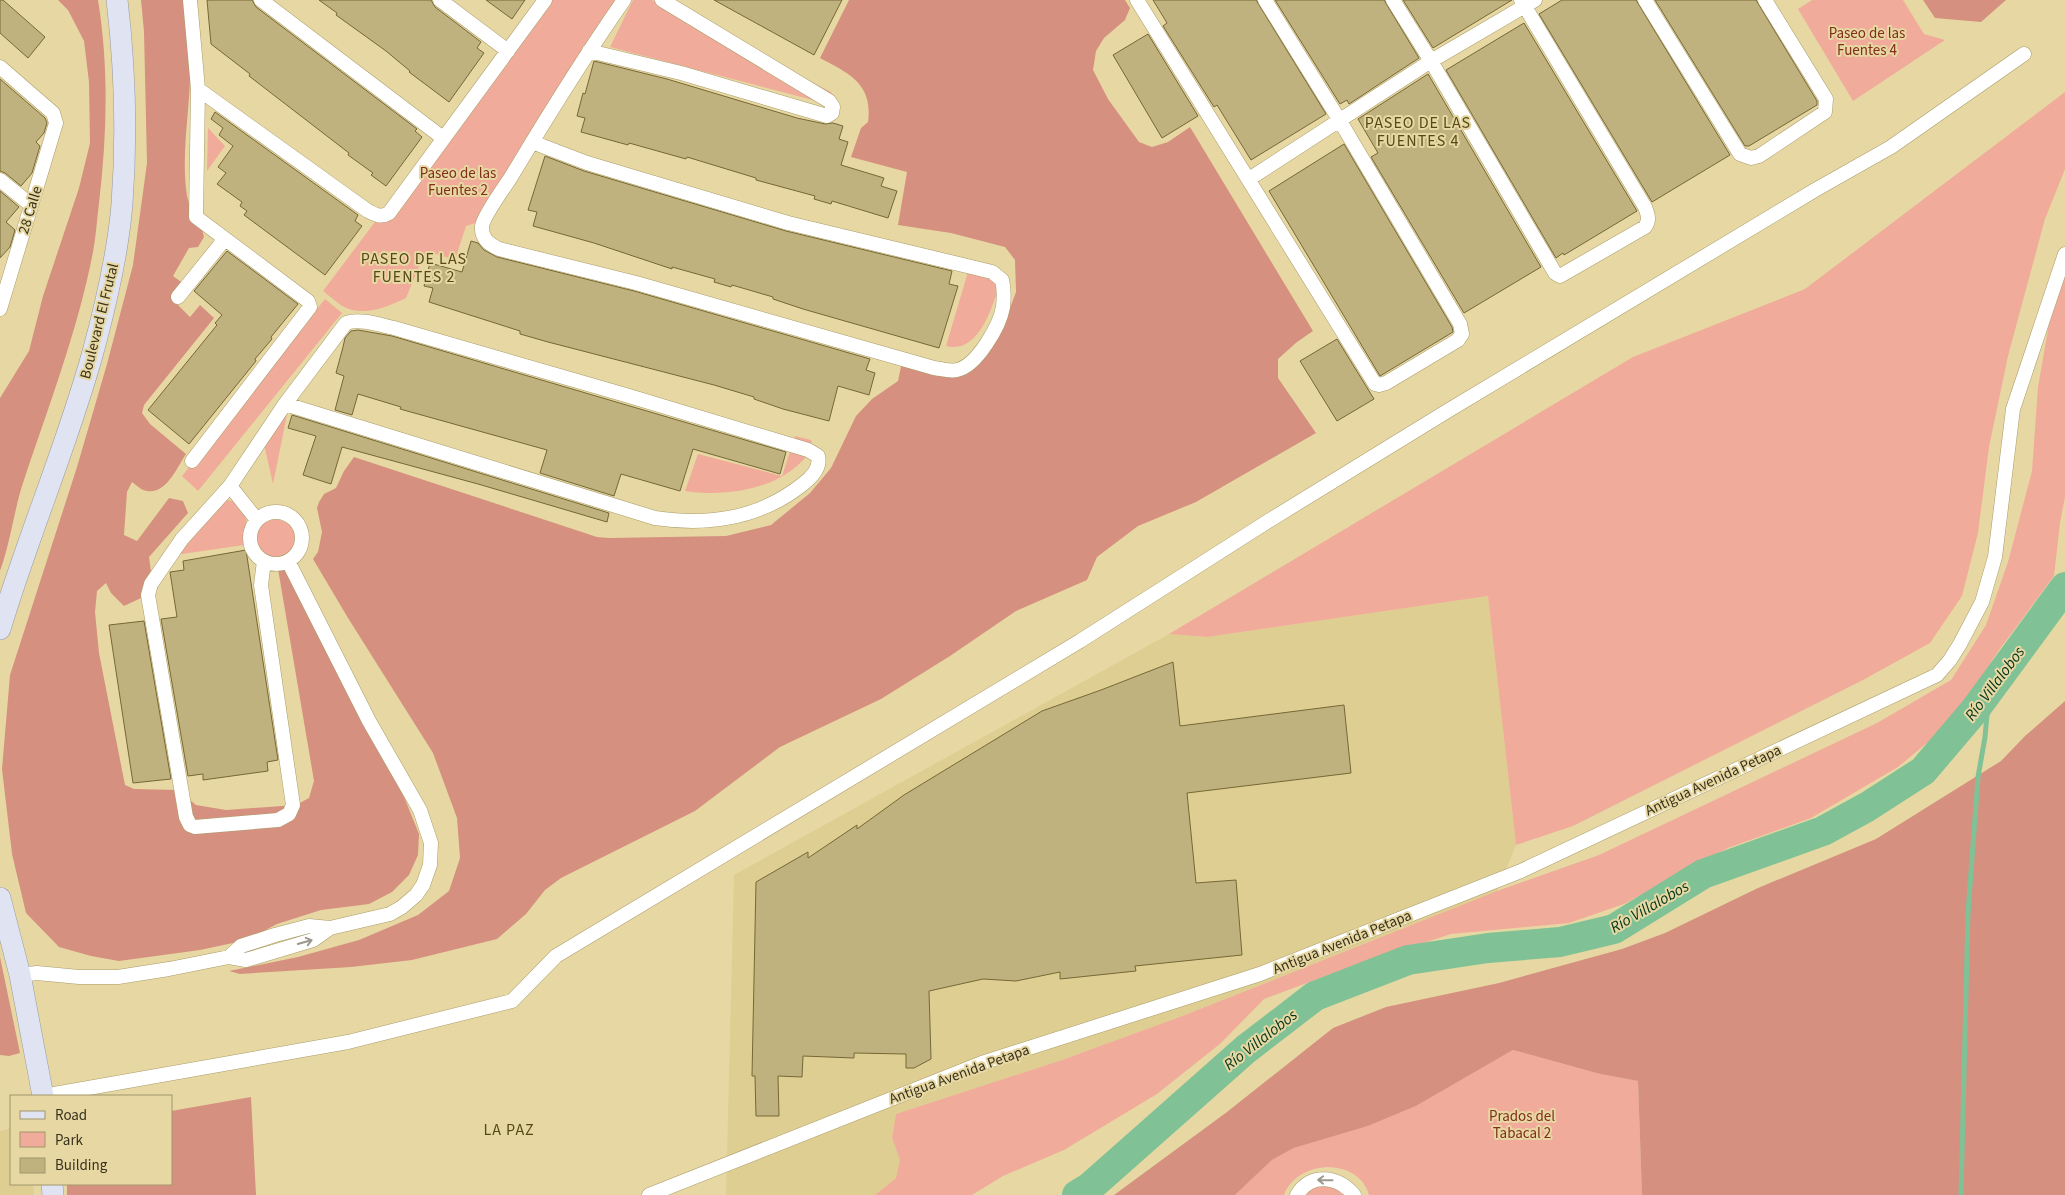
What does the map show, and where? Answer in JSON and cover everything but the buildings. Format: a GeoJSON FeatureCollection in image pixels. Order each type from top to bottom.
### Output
{"type":"FeatureCollection","features":[{"type":"Feature","properties":{"kind":"main road","name":"Boulevard El Frutal"},"geometry":{"type":"LineString","coordinates":[[0,629],[78,402],[95,344],[115,251],[122,204],[124,133],[124,97],[117,0]]}},
{"type":"Feature","properties":{"kind":"main road"},"geometry":{"type":"LineString","coordinates":[[0,898],[20,975],[43,1095]]}},
{"type":"Feature","properties":{"kind":"street"},"geometry":{"type":"LineString","coordinates":[[190,0],[198,89],[195,214],[198,220],[308,301],[310,307],[192,461]]}},
{"type":"Feature","properties":{"kind":"street"},"geometry":{"type":"LineString","coordinates":[[261,0],[444,138]]}},
{"type":"Feature","properties":{"kind":"street"},"geometry":{"type":"LineString","coordinates":[[440,0],[508,51]]}},
{"type":"Feature","properties":{"kind":"street"},"geometry":{"type":"LineString","coordinates":[[198,89],[368,211],[379,216],[389,213],[545,0]]}},
{"type":"Feature","properties":{"kind":"street"},"geometry":{"type":"LineString","coordinates":[[532,142],[587,163],[788,223],[992,272],[1002,280],[1003,307],[979,356],[972,364],[950,371],[636,283],[499,249],[486,242],[483,236],[483,224],[532,142],[589,51],[624,0]]}},
{"type":"Feature","properties":{"kind":"street"},"geometry":{"type":"LineString","coordinates":[[589,51],[681,73],[826,116],[831,115],[833,106],[828,101],[662,0]]}},
{"type":"Feature","properties":{"kind":"street"},"geometry":{"type":"LineString","coordinates":[[1137,0],[1375,384],[1386,383],[1458,340],[1462,334],[1460,324],[1340,121],[1265,0]]}},
{"type":"Feature","properties":{"kind":"street"},"geometry":{"type":"LineString","coordinates":[[1249,179],[1431,61],[1527,2],[1645,207],[1648,217],[1648,223],[1645,227],[1566,274],[1560,276],[1555,273],[1431,61],[1394,0]]}},
{"type":"Feature","properties":{"kind":"street"},"geometry":{"type":"LineString","coordinates":[[1646,0],[1740,154],[1751,158],[1759,156],[1825,112],[1826,105],[1826,99],[1765,0]]}},
{"type":"Feature","properties":{"kind":"street"},"geometry":{"type":"LineString","coordinates":[[49,1095],[348,1042],[512,1001],[556,956],[1080,641],[1270,520],[1450,410],[1815,190],[1892,147],[2024,54]]}},
{"type":"Feature","properties":{"kind":"street","name":"28 Calle"},"geometry":{"type":"LineString","coordinates":[[0,67],[53,112],[56,122],[3,292],[0,309]]}},
{"type":"Feature","properties":{"kind":"street"},"geometry":{"type":"LineString","coordinates":[[0,180],[31,205]]}},
{"type":"Feature","properties":{"kind":"street"},"geometry":{"type":"LineString","coordinates":[[178,297],[224,240]]}},
{"type":"Feature","properties":{"kind":"street","name":"Antigua Avenida Petapa"},"geometry":{"type":"LineString","coordinates":[[649,1195],[982,1063],[1260,974],[1521,871],[1937,675],[1950,660],[1960,644],[1982,602],[1995,557],[2013,409],[2065,254]]}},
{"type":"Feature","properties":{"kind":"street"},"geometry":{"type":"LineString","coordinates":[[264,561],[261,585],[293,805],[289,814],[278,820],[195,827],[190,825],[186,817],[148,595],[151,584],[182,539],[230,486],[285,404],[346,323],[352,321],[370,323],[458,346],[794,445],[818,456],[820,462],[816,472],[808,480],[790,494],[767,507],[745,515],[723,519],[677,521],[654,518],[285,404]]}},
{"type":"Feature","properties":{"kind":"street"},"geometry":{"type":"LineString","coordinates":[[230,486],[257,520]]}},
{"type":"Feature","properties":{"kind":"street"},"geometry":{"type":"LineString","coordinates":[[271,512],[279,512],[293,519],[298,525],[301,533],[299,549],[288,561],[272,564],[264,561],[253,549],[250,542],[252,527],[257,520],[271,512]]}},
{"type":"Feature","properties":{"kind":"street"},"geometry":{"type":"LineString","coordinates":[[20,975],[37,973],[79,977],[118,977],[194,965],[230,957],[242,946],[275,935],[309,926],[330,928],[390,914],[411,900],[423,885],[432,854],[431,842],[420,810],[369,721],[288,561]]}},
{"type":"Feature","properties":{"kind":"street"},"geometry":{"type":"LineString","coordinates":[[1297,1195],[1308,1184],[1317,1180],[1328,1179],[1338,1181],[1354,1195]]}},
{"type":"Feature","properties":{"kind":"shaded area"},"geometry":{"type":"Polygon","coordinates":[[[58,0],[98,0],[102,25],[106,102],[102,178],[94,246],[87,281],[62,367],[21,491],[0,571],[0,398],[29,351],[43,296],[79,188],[90,143],[89,82],[84,41],[68,10],[58,0]]]}},
{"type":"Feature","properties":{"kind":"shaded area"},"geometry":{"type":"Polygon","coordinates":[[[141,0],[186,0],[190,43],[190,74],[185,144],[185,179],[188,202],[204,237],[198,247],[189,248],[173,276],[187,286],[176,303],[190,317],[200,305],[214,318],[144,405],[142,413],[150,424],[186,454],[163,487],[149,491],[141,489],[132,482],[127,492],[124,535],[137,541],[169,498],[183,501],[188,513],[149,557],[153,586],[141,598],[124,606],[111,593],[106,583],[97,591],[95,612],[99,653],[125,785],[134,789],[178,790],[196,805],[226,810],[296,805],[309,798],[314,781],[278,569],[291,570],[400,787],[419,834],[418,855],[409,875],[392,892],[369,904],[321,910],[277,924],[247,940],[200,950],[119,961],[59,947],[26,913],[12,854],[2,769],[10,675],[77,467],[133,265],[147,163],[144,32],[141,0]]]}},
{"type":"Feature","properties":{"kind":"shaded area"},"geometry":{"type":"Polygon","coordinates":[[[849,0],[1125,0],[1130,8],[1125,20],[1104,38],[1096,51],[1093,70],[1108,99],[1139,142],[1152,147],[1168,142],[1190,127],[1313,331],[1278,359],[1278,378],[1316,433],[1196,502],[1138,526],[1097,557],[1087,580],[1016,611],[950,656],[881,699],[780,747],[695,811],[561,878],[545,890],[526,914],[497,939],[412,960],[351,967],[240,974],[229,971],[298,957],[359,940],[418,915],[449,891],[460,858],[457,818],[433,753],[313,559],[318,552],[322,532],[317,508],[319,502],[324,494],[336,488],[344,471],[354,457],[597,537],[726,536],[771,525],[810,493],[831,468],[856,416],[872,399],[898,381],[902,362],[961,372],[986,357],[1003,327],[1016,292],[1015,260],[1005,247],[951,233],[898,225],[907,172],[851,157],[861,128],[868,122],[869,109],[867,98],[863,89],[850,75],[820,58],[849,0]]]}},
{"type":"Feature","properties":{"kind":"shaded area"},"geometry":{"type":"Polygon","coordinates":[[[1923,0],[2006,0],[1981,22],[1935,18],[1923,0]]]}},
{"type":"Feature","properties":{"kind":"shaded area"},"geometry":{"type":"Polygon","coordinates":[[[1488,596],[1516,845],[1497,891],[1185,1015],[1062,1060],[896,1114],[892,1138],[900,1160],[896,1178],[875,1195],[726,1195],[734,875],[1169,634],[1207,637],[1488,596]]]}},
{"type":"Feature","properties":{"kind":"shaded area"},"geometry":{"type":"Polygon","coordinates":[[[2065,701],[2065,1195],[1642,1195],[1638,1081],[1600,1074],[1513,1050],[1416,1106],[1368,1126],[1294,1148],[1272,1160],[1235,1195],[1114,1195],[1227,1112],[1333,1028],[1386,1007],[1499,983],[1622,949],[1665,933],[1758,888],[1876,839],[2001,761],[2025,736],[2065,701]]]}},
{"type":"Feature","properties":{"kind":"shaded area"},"geometry":{"type":"Polygon","coordinates":[[[0,957],[20,1053],[9,1056],[0,1055],[0,957]]]}},
{"type":"Feature","properties":{"kind":"shaded area"},"geometry":{"type":"Polygon","coordinates":[[[251,1097],[256,1195],[67,1195],[67,1185],[172,1185],[172,1111],[251,1097]]]}},
{"type":"Feature","properties":{"kind":"shaded area"},"geometry":{"type":"Polygon","coordinates":[[[10,1128],[10,1185],[33,1185],[34,1195],[0,1195],[0,1131],[10,1128]]]}},
{"type":"Feature","properties":{"kind":"green space","name":"Paseo de las Fuentes 2"},"geometry":{"type":"Polygon","coordinates":[[[542,0],[626,0],[482,221],[466,226],[455,260],[433,253],[423,257],[406,298],[393,304],[366,311],[352,310],[341,305],[323,291],[542,0]]]}},
{"type":"Feature","properties":{"kind":"green space"},"geometry":{"type":"Polygon","coordinates":[[[633,0],[652,0],[831,92],[835,100],[828,104],[610,47],[633,0]]]}},
{"type":"Feature","properties":{"kind":"green space","name":"Paseo de las Fuentes 4"},"geometry":{"type":"Polygon","coordinates":[[[1812,0],[1903,0],[1924,34],[1945,40],[1853,101],[1798,9],[1812,0]]]}},
{"type":"Feature","properties":{"kind":"green space"},"geometry":{"type":"Polygon","coordinates":[[[2065,92],[2065,169],[2045,219],[2008,356],[1989,447],[1978,533],[1962,596],[1930,643],[1863,680],[1573,826],[1516,845],[1488,596],[1207,637],[1169,634],[1633,357],[1805,289],[2065,92]]]}},
{"type":"Feature","properties":{"kind":"green space"},"geometry":{"type":"Polygon","coordinates":[[[208,128],[225,146],[207,171],[208,128]]]}},
{"type":"Feature","properties":{"kind":"green space"},"geometry":{"type":"Polygon","coordinates":[[[2065,257],[2065,497],[2054,576],[1999,650],[1951,723],[1898,767],[1811,818],[1728,848],[1624,904],[1569,923],[1451,934],[1350,967],[1264,999],[1221,1043],[1157,1094],[1064,1150],[1003,1176],[972,1195],[875,1195],[896,1178],[900,1160],[892,1138],[896,1114],[1062,1060],[1185,1015],[1497,891],[1599,855],[1877,723],[1951,680],[1986,625],[2008,562],[2032,471],[2038,387],[2050,318],[2065,257]]]}},
{"type":"Feature","properties":{"kind":"green space"},"geometry":{"type":"Polygon","coordinates":[[[970,265],[991,272],[998,290],[981,330],[974,338],[966,344],[957,347],[946,346],[970,265]]]}},
{"type":"Feature","properties":{"kind":"green space"},"geometry":{"type":"Polygon","coordinates":[[[325,299],[342,313],[198,491],[182,476],[325,299]]]}},
{"type":"Feature","properties":{"kind":"green space"},"geometry":{"type":"Polygon","coordinates":[[[288,410],[273,484],[263,440],[288,410]]]}},
{"type":"Feature","properties":{"kind":"green space"},"geometry":{"type":"Polygon","coordinates":[[[795,436],[811,440],[813,447],[802,461],[789,472],[774,481],[739,491],[702,493],[685,491],[698,454],[782,476],[795,436]]]}},
{"type":"Feature","properties":{"kind":"green space"},"geometry":{"type":"Polygon","coordinates":[[[226,500],[240,502],[244,510],[251,543],[253,532],[258,526],[266,521],[279,520],[287,523],[296,532],[298,543],[295,552],[288,560],[278,565],[268,565],[258,558],[251,544],[175,555],[226,500]]]}},
{"type":"Feature","properties":{"kind":"green space","name":"Prados del Tabacal 2"},"geometry":{"type":"Polygon","coordinates":[[[1513,1050],[1600,1074],[1638,1081],[1642,1195],[1369,1195],[1363,1183],[1353,1174],[1341,1169],[1328,1167],[1314,1169],[1301,1174],[1291,1183],[1284,1195],[1235,1195],[1272,1160],[1294,1148],[1368,1126],[1416,1106],[1513,1050]]]}},
{"type":"Feature","properties":{"kind":"green space"},"geometry":{"type":"Polygon","coordinates":[[[1321,1182],[1350,1195],[1300,1195],[1321,1182]]]}},
{"type":"Feature","properties":{"kind":"waterway","name":"Río Villalobos"},"geometry":{"type":"LineString","coordinates":[[1077,1195],[1090,1187],[1246,1049],[1315,996],[1408,960],[1488,948],[1560,942],[1614,929],[1703,874],[1823,831],[1867,807],[1923,771],[1974,711],[2065,587]]}},
{"type":"Feature","properties":{"kind":"waterway"},"geometry":{"type":"LineString","coordinates":[[1961,1195],[1968,913],[1978,777],[1985,737],[1989,692]]}},
{"type":"Feature","properties":{"kind":"district","name":"PASEO DE LAS FUENTES 4"},"geometry":{"type":"Point","coordinates":[1418,131]}},
{"type":"Feature","properties":{"kind":"district","name":"PASEO DE LAS FUENTES 2"},"geometry":{"type":"Point","coordinates":[414,267]}},
{"type":"Feature","properties":{"kind":"district","name":"LA PAZ"},"geometry":{"type":"Point","coordinates":[509,1129]}}]}
